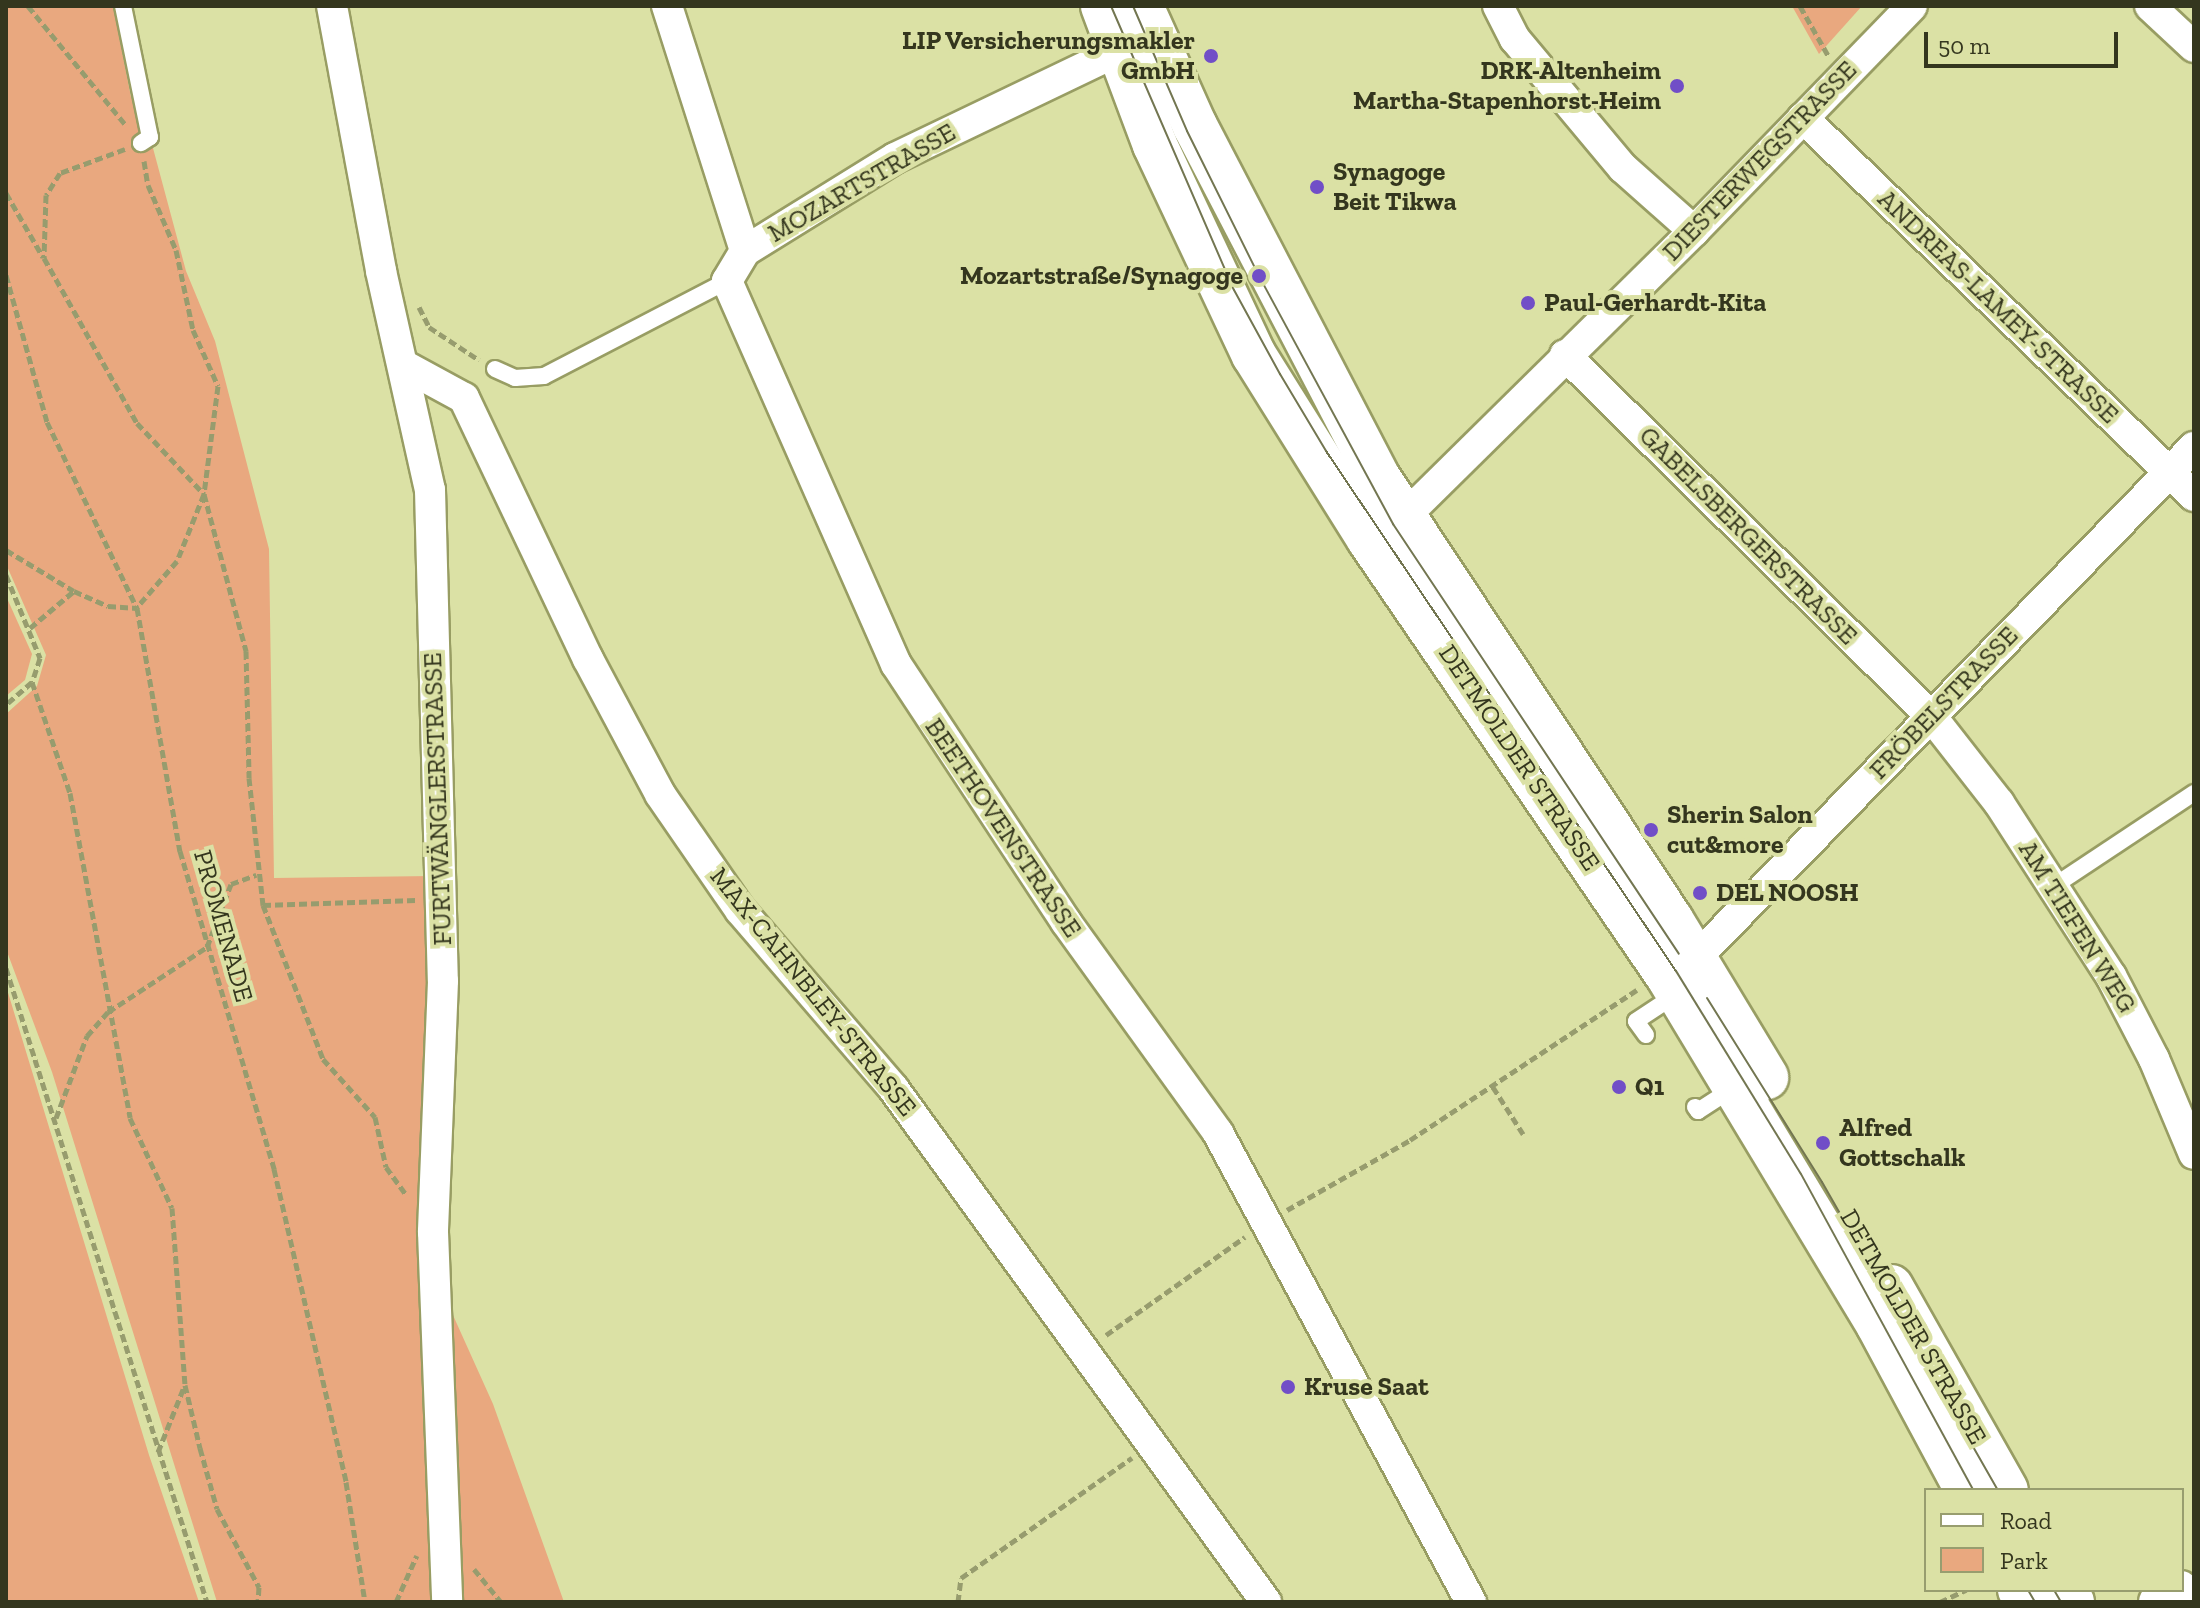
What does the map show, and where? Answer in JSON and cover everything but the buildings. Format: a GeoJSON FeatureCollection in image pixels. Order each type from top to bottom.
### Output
{"type":"FeatureCollection","features":[{"type":"Feature","properties":{"kind":"main road","name":"DETMOLDER STRASSE"},"geometry":{"type":"LineString","coordinates":[[1103,6],[1137,31],[1355,436],[1386,529],[1737,1086],[1878,1324],[1966,1488]]}},
{"type":"Feature","properties":{"kind":"main road","name":"DETMOLDER STRASSE"},"geometry":{"type":"LineString","coordinates":[[1670,979],[2005,1488]]}},
{"type":"Feature","properties":{"kind":"street","name":"FURTWÄNGLERSTRASSE"},"geometry":{"type":"LineString","coordinates":[[332,6],[381,271],[405,366],[430,490],[443,981],[433,1232],[447,1602]]}},
{"type":"Feature","properties":{"kind":"street"},"geometry":{"type":"LineString","coordinates":[[667,6],[745,251],[727,281]]}},
{"type":"Feature","properties":{"kind":"street"},"geometry":{"type":"LineString","coordinates":[[1498,6],[1515,39],[1623,168],[1694,231]]}},
{"type":"Feature","properties":{"kind":"street","name":"DIESTERWEGSTRASSE"},"geometry":{"type":"LineString","coordinates":[[1386,529],[1694,231],[1912,6]]}},
{"type":"Feature","properties":{"kind":"street"},"geometry":{"type":"LineString","coordinates":[[2150,6],[2194,47]]}},
{"type":"Feature","properties":{"kind":"street","name":"MOZARTSTRASSE"},"geometry":{"type":"LineString","coordinates":[[745,251],[895,158],[1137,31]]}},
{"type":"Feature","properties":{"kind":"street","name":"ANDREAS-LAMEY-STRASSE"},"geometry":{"type":"LineString","coordinates":[[1803,118],[2194,496]]}},
{"type":"Feature","properties":{"kind":"street","name":"BEETHOVENSTRASSE"},"geometry":{"type":"LineString","coordinates":[[727,281],[896,664],[1066,922],[1218,1133],[1471,1602]]}},
{"type":"Feature","properties":{"kind":"street","name":"GABELSBERGERSTRASSE"},"geometry":{"type":"LineString","coordinates":[[1565,355],[1931,716]]}},
{"type":"Feature","properties":{"kind":"street","name":"MAX-CAHNBLEY-STRASSE"},"geometry":{"type":"LineString","coordinates":[[405,366],[464,398],[588,659],[660,794],[740,910],[893,1088],[1266,1602]]}},
{"type":"Feature","properties":{"kind":"street","name":"FRÖBELSTRASSE"},"geometry":{"type":"LineString","coordinates":[[1670,979],[2194,447]]}},
{"type":"Feature","properties":{"kind":"street","name":"AM TIEFEN WEG"},"geometry":{"type":"LineString","coordinates":[[1931,716],[1999,803],[2054,886],[2133,1017],[2194,1154]]}},
{"type":"Feature","properties":{"kind":"street"},"geometry":{"type":"LineString","coordinates":[[2158,1602],[2177,1592]]}},
{"type":"Feature","properties":{"kind":"lane"},"geometry":{"type":"LineString","coordinates":[[123,6],[150,137],[141,143]]}},
{"type":"Feature","properties":{"kind":"lane"},"geometry":{"type":"LineString","coordinates":[[495,369],[515,378],[544,376],[727,281]]}},
{"type":"Feature","properties":{"kind":"lane"},"geometry":{"type":"LineString","coordinates":[[2054,886],[2194,793]]}},
{"type":"Feature","properties":{"kind":"lane"},"geometry":{"type":"LineString","coordinates":[[1646,1035],[1636,1021],[1670,979]]}},
{"type":"Feature","properties":{"kind":"lane"},"geometry":{"type":"LineString","coordinates":[[1695,1107],[1698,1111],[1737,1086]]}},
{"type":"Feature","properties":{"kind":"path"},"geometry":{"type":"LineString","coordinates":[[6,550],[74,591],[108,606],[137,608],[177,561],[204,494],[218,386],[193,330],[183,275],[148,185],[141,143],[28,6]]}},
{"type":"Feature","properties":{"kind":"path"},"geometry":{"type":"LineString","coordinates":[[1800,6],[1841,79]]}},
{"type":"Feature","properties":{"kind":"path"},"geometry":{"type":"LineString","coordinates":[[44,258],[46,195],[60,173],[141,143]]}},
{"type":"Feature","properties":{"kind":"path"},"geometry":{"type":"LineString","coordinates":[[6,193],[137,423],[204,494],[246,651],[256,875],[263,905],[323,1059],[375,1117],[386,1167],[433,1232]]}},
{"type":"Feature","properties":{"kind":"path"},"geometry":{"type":"LineString","coordinates":[[381,271],[407,281],[429,327],[495,369]]}},
{"type":"Feature","properties":{"kind":"path","name":"PROMENADE"},"geometry":{"type":"LineString","coordinates":[[6,275],[47,422],[137,608],[159,748],[207,947],[274,1169],[346,1482],[365,1602]]}},
{"type":"Feature","properties":{"kind":"path"},"geometry":{"type":"LineString","coordinates":[[6,575],[40,658],[32,682],[6,705]]}},
{"type":"Feature","properties":{"kind":"path"},"geometry":{"type":"LineString","coordinates":[[30,628],[74,591]]}},
{"type":"Feature","properties":{"kind":"path"},"geometry":{"type":"LineString","coordinates":[[32,682],[70,793],[130,1118],[172,1208],[185,1385],[217,1509],[259,1587],[258,1602]]}},
{"type":"Feature","properties":{"kind":"path"},"geometry":{"type":"LineString","coordinates":[[55,1118],[87,1036],[108,1012],[207,947],[231,884],[256,875]]}},
{"type":"Feature","properties":{"kind":"path"},"geometry":{"type":"LineString","coordinates":[[263,905],[441,899]]}},
{"type":"Feature","properties":{"kind":"path"},"geometry":{"type":"LineString","coordinates":[[6,968],[157,1453],[207,1602]]}},
{"type":"Feature","properties":{"kind":"path"},"geometry":{"type":"LineString","coordinates":[[1294,1206],[1670,979]]}},
{"type":"Feature","properties":{"kind":"path"},"geometry":{"type":"LineString","coordinates":[[1493,1087],[1523,1134]]}},
{"type":"Feature","properties":{"kind":"path"},"geometry":{"type":"LineString","coordinates":[[1101,1339],[1249,1235]]}},
{"type":"Feature","properties":{"kind":"path"},"geometry":{"type":"LineString","coordinates":[[157,1453],[185,1385]]}},
{"type":"Feature","properties":{"kind":"path"},"geometry":{"type":"LineString","coordinates":[[958,1602],[961,1578],[1152,1443]]}},
{"type":"Feature","properties":{"kind":"path"},"geometry":{"type":"LineString","coordinates":[[1940,1602],[1962,1592]]}},
{"type":"Feature","properties":{"kind":"green space"},"geometry":{"type":"Polygon","coordinates":[[[6,6],[113,6],[131,97],[150,137],[186,271],[215,341],[269,549],[274,878],[433,876],[432,1058],[420,1166],[420,1305],[443,1293],[493,1404],[564,1602],[217,1602],[52,1072],[6,949],[6,714],[37,686],[46,655],[6,564],[6,6]]]}},
{"type":"Feature","properties":{"kind":"green space"},"geometry":{"type":"Polygon","coordinates":[[[1792,6],[1862,6],[1819,54],[1792,6]]]}},
{"type":"Feature","properties":{"kind":"green space"},"geometry":{"type":"Polygon","coordinates":[[[6,596],[32,654],[25,680],[6,696],[6,596]]]}},
{"type":"Feature","properties":{"kind":"green space"},"geometry":{"type":"Polygon","coordinates":[[[6,986],[149,1455],[199,1602],[6,1602],[6,986]]]}},
{"type":"Feature","properties":{"kind":"tram line"},"geometry":{"type":"LineString","coordinates":[[1111,6],[1234,290],[1280,374],[1326,451],[1676,971],[1801,1174],[1972,1488]]}},
{"type":"Feature","properties":{"kind":"tram line"},"geometry":{"type":"LineString","coordinates":[[1133,6],[1187,131],[1259,276],[1393,524],[1679,954]]}},
{"type":"Feature","properties":{"kind":"tram line"},"geometry":{"type":"LineString","coordinates":[[1707,998],[1822,1182],[1997,1488]]}},
{"type":"Feature","properties":{"kind":"tram line"},"geometry":{"type":"LineString","coordinates":[[2029,1592],[2035,1602]]}},
{"type":"Feature","properties":{"kind":"tram line"},"geometry":{"type":"LineString","coordinates":[[2055,1592],[2061,1602]]}},
{"type":"Feature","properties":{"kind":"place","name":"LIP Versicherungsmakler GmbH"},"geometry":{"type":"Point","coordinates":[1211,56]}},
{"type":"Feature","properties":{"kind":"place","name":"DRK-Altenheim Martha-Stapenhorst-Heim"},"geometry":{"type":"Point","coordinates":[1677,86]}},
{"type":"Feature","properties":{"kind":"place","name":"Synagoge Beit Tikwa"},"geometry":{"type":"Point","coordinates":[1317,187]}},
{"type":"Feature","properties":{"kind":"place","name":"Mozartstraße/Synagoge"},"geometry":{"type":"Point","coordinates":[1259,276]}},
{"type":"Feature","properties":{"kind":"place","name":"Paul-Gerhardt-Kita"},"geometry":{"type":"Point","coordinates":[1528,303]}},
{"type":"Feature","properties":{"kind":"place","name":"Sherin Salon cut&more"},"geometry":{"type":"Point","coordinates":[1651,830]}},
{"type":"Feature","properties":{"kind":"place","name":"DEL NOOSH"},"geometry":{"type":"Point","coordinates":[1700,893]}},
{"type":"Feature","properties":{"kind":"place","name":"Q1"},"geometry":{"type":"Point","coordinates":[1619,1087]}},
{"type":"Feature","properties":{"kind":"place","name":"Alfred Gottschalk"},"geometry":{"type":"Point","coordinates":[1823,1143]}},
{"type":"Feature","properties":{"kind":"place","name":"Kruse Saat"},"geometry":{"type":"Point","coordinates":[1288,1387]}}]}
